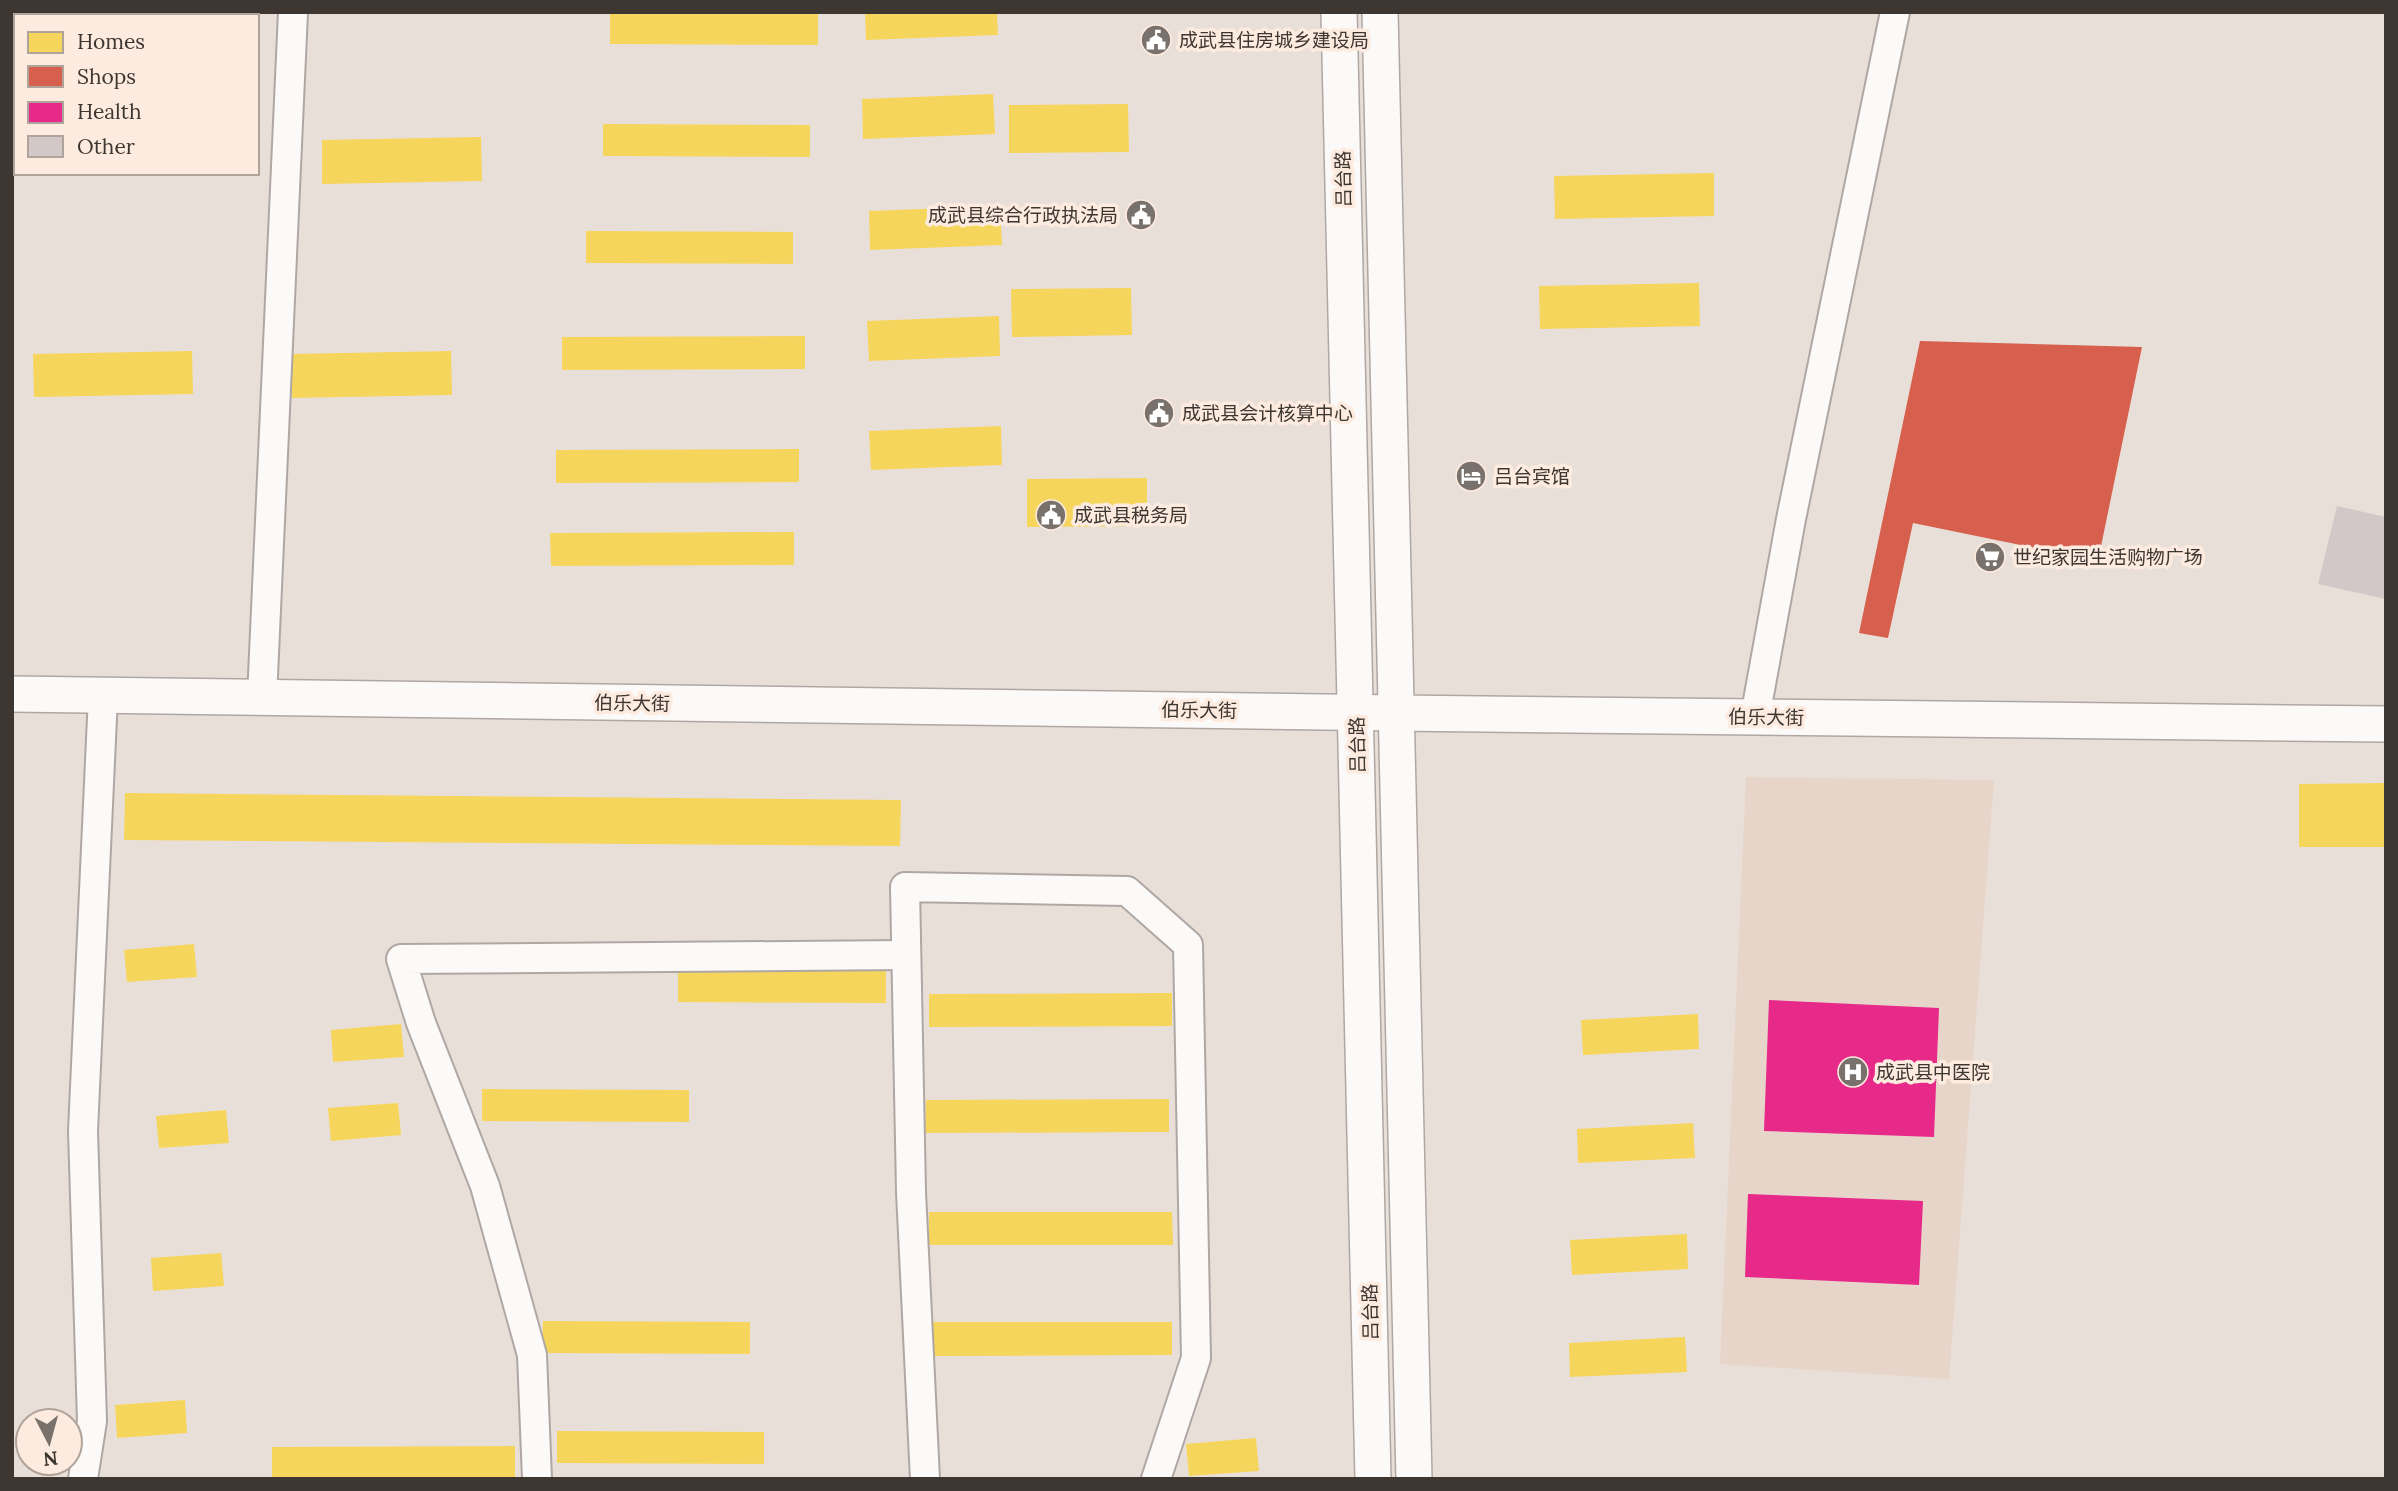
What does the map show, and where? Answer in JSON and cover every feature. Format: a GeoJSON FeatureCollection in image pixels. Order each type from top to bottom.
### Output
{"type":"FeatureCollection","features":[{"type":"Feature","properties":{"kind":"main road","name":"吕台路"},"geometry":{"type":"LineString","coordinates":[[1339,12],[1373,1479]]}},
{"type":"Feature","properties":{"kind":"main road","name":"吕台路"},"geometry":{"type":"LineString","coordinates":[[1380,12],[1414,1479]]}},
{"type":"Feature","properties":{"kind":"main road","name":"伯乐大街"},"geometry":{"type":"LineString","coordinates":[[12,694],[2386,724]]}},
{"type":"Feature","properties":{"kind":"street"},"geometry":{"type":"LineString","coordinates":[[262,698],[293,12]]}},
{"type":"Feature","properties":{"kind":"street"},"geometry":{"type":"LineString","coordinates":[[1755,716],[1791,519],[1895,12]]}},
{"type":"Feature","properties":{"kind":"street"},"geometry":{"type":"LineString","coordinates":[[83,1479],[92,1421],[83,1131],[103,696]]}},
{"type":"Feature","properties":{"kind":"street"},"geometry":{"type":"LineString","coordinates":[[925,1479],[911,1192],[905,887],[1128,891],[1188,945],[1196,1358],[1156,1479]]}},
{"type":"Feature","properties":{"kind":"street"},"geometry":{"type":"LineString","coordinates":[[537,1479],[532,1355],[485,1186],[421,1023],[401,959],[906,956]]}},
{"type":"Feature","properties":{"kind":"shaded area","name":"成武县中医院"},"geometry":{"type":"Polygon","coordinates":[[[1746,777],[1994,780],[1949,1379],[1720,1364],[1746,777]]]}},
{"type":"Feature","properties":{"kind":"building: Homes"},"geometry":{"type":"Polygon","coordinates":[[[610,12],[818,13],[818,45],[610,44],[610,12]]]}},
{"type":"Feature","properties":{"kind":"building: Homes"},"geometry":{"type":"Polygon","coordinates":[[[865,12],[997,12],[998,35],[866,40],[865,12]]]}},
{"type":"Feature","properties":{"kind":"building: Homes"},"geometry":{"type":"Polygon","coordinates":[[[993,94],[995,134],[863,139],[862,99],[993,94]]]}},
{"type":"Feature","properties":{"kind":"building: Homes"},"geometry":{"type":"Polygon","coordinates":[[[1128,104],[1129,152],[1009,153],[1009,105],[1128,104]]]}},
{"type":"Feature","properties":{"kind":"building: Homes"},"geometry":{"type":"Polygon","coordinates":[[[603,124],[810,125],[810,157],[603,156],[603,124]]]}},
{"type":"Feature","properties":{"kind":"building: Homes"},"geometry":{"type":"Polygon","coordinates":[[[481,137],[482,181],[322,184],[322,140],[481,137]]]}},
{"type":"Feature","properties":{"kind":"building: Homes"},"geometry":{"type":"Polygon","coordinates":[[[1714,173],[1714,216],[1555,219],[1554,176],[1714,173]]]}},
{"type":"Feature","properties":{"kind":"building: Homes"},"geometry":{"type":"Polygon","coordinates":[[[1000,206],[1002,245],[870,250],[869,211],[1000,206]]]}},
{"type":"Feature","properties":{"kind":"building: Homes"},"geometry":{"type":"Polygon","coordinates":[[[586,231],[793,232],[793,264],[586,263],[586,231]]]}},
{"type":"Feature","properties":{"kind":"building: Homes"},"geometry":{"type":"Polygon","coordinates":[[[1699,283],[1700,326],[1540,329],[1539,286],[1699,283]]]}},
{"type":"Feature","properties":{"kind":"building: Homes"},"geometry":{"type":"Polygon","coordinates":[[[1131,288],[1132,335],[1012,337],[1011,289],[1131,288]]]}},
{"type":"Feature","properties":{"kind":"building: Homes"},"geometry":{"type":"Polygon","coordinates":[[[999,316],[1000,356],[869,361],[867,321],[999,316]]]}},
{"type":"Feature","properties":{"kind":"building: Homes"},"geometry":{"type":"Polygon","coordinates":[[[805,336],[805,369],[562,370],[562,337],[805,336]]]}},
{"type":"Feature","properties":{"kind":"building: Homes"},"geometry":{"type":"Polygon","coordinates":[[[192,351],[193,394],[34,397],[33,354],[192,351]]]}},
{"type":"Feature","properties":{"kind":"building: Homes"},"geometry":{"type":"Polygon","coordinates":[[[451,351],[452,395],[292,398],[291,354],[451,351]]]}},
{"type":"Feature","properties":{"kind":"building: Homes"},"geometry":{"type":"Polygon","coordinates":[[[1001,426],[1002,465],[871,470],[869,431],[1001,426]]]}},
{"type":"Feature","properties":{"kind":"building: Homes"},"geometry":{"type":"Polygon","coordinates":[[[799,449],[799,482],[556,483],[556,450],[799,449]]]}},
{"type":"Feature","properties":{"kind":"building: Homes"},"geometry":{"type":"Polygon","coordinates":[[[1147,478],[1147,526],[1027,527],[1027,479],[1147,478]]]}},
{"type":"Feature","properties":{"kind":"building: Homes"},"geometry":{"type":"Polygon","coordinates":[[[794,532],[794,565],[551,566],[550,533],[794,532]]]}},
{"type":"Feature","properties":{"kind":"building: Homes"},"geometry":{"type":"Polygon","coordinates":[[[2386,783],[2386,847],[2299,847],[2299,784],[2386,783]]]}},
{"type":"Feature","properties":{"kind":"building: Homes"},"geometry":{"type":"Polygon","coordinates":[[[125,793],[901,800],[900,846],[124,840],[125,793]]]}},
{"type":"Feature","properties":{"kind":"building: Homes"},"geometry":{"type":"Polygon","coordinates":[[[194,944],[197,977],[127,982],[124,950],[194,944]]]}},
{"type":"Feature","properties":{"kind":"building: Homes"},"geometry":{"type":"Polygon","coordinates":[[[678,969],[886,970],[886,1003],[678,1002],[678,969]]]}},
{"type":"Feature","properties":{"kind":"building: Homes"},"geometry":{"type":"Polygon","coordinates":[[[1172,993],[1172,1026],[929,1027],[929,994],[1172,993]]]}},
{"type":"Feature","properties":{"kind":"building: Homes"},"geometry":{"type":"Polygon","coordinates":[[[1698,1014],[1699,1049],[1583,1055],[1581,1020],[1698,1014]]]}},
{"type":"Feature","properties":{"kind":"building: Homes"},"geometry":{"type":"Polygon","coordinates":[[[401,1024],[404,1057],[333,1062],[331,1030],[401,1024]]]}},
{"type":"Feature","properties":{"kind":"building: Homes"},"geometry":{"type":"Polygon","coordinates":[[[482,1089],[689,1090],[689,1122],[482,1121],[482,1089]]]}},
{"type":"Feature","properties":{"kind":"building: Homes"},"geometry":{"type":"Polygon","coordinates":[[[1169,1099],[1169,1132],[925,1133],[926,1100],[1169,1099]]]}},
{"type":"Feature","properties":{"kind":"building: Homes"},"geometry":{"type":"Polygon","coordinates":[[[398,1103],[401,1135],[331,1141],[328,1108],[398,1103]]]}},
{"type":"Feature","properties":{"kind":"building: Homes"},"geometry":{"type":"Polygon","coordinates":[[[226,1110],[229,1143],[159,1148],[156,1116],[226,1110]]]}},
{"type":"Feature","properties":{"kind":"building: Homes"},"geometry":{"type":"Polygon","coordinates":[[[1693,1123],[1695,1158],[1578,1163],[1577,1129],[1693,1123]]]}},
{"type":"Feature","properties":{"kind":"building: Homes"},"geometry":{"type":"Polygon","coordinates":[[[929,1212],[1172,1212],[1173,1245],[929,1245],[929,1212]]]}},
{"type":"Feature","properties":{"kind":"building: Homes"},"geometry":{"type":"Polygon","coordinates":[[[1687,1234],[1688,1269],[1572,1275],[1570,1240],[1687,1234]]]}},
{"type":"Feature","properties":{"kind":"building: Homes"},"geometry":{"type":"Polygon","coordinates":[[[221,1253],[224,1286],[153,1291],[151,1258],[221,1253]]]}},
{"type":"Feature","properties":{"kind":"building: Homes"},"geometry":{"type":"Polygon","coordinates":[[[543,1321],[750,1322],[750,1354],[542,1353],[543,1321]]]}},
{"type":"Feature","properties":{"kind":"building: Homes"},"geometry":{"type":"Polygon","coordinates":[[[928,1322],[1172,1322],[1172,1355],[929,1356],[928,1322]]]}},
{"type":"Feature","properties":{"kind":"building: Homes"},"geometry":{"type":"Polygon","coordinates":[[[1685,1337],[1687,1372],[1570,1377],[1569,1343],[1685,1337]]]}},
{"type":"Feature","properties":{"kind":"building: Homes"},"geometry":{"type":"Polygon","coordinates":[[[185,1400],[187,1433],[117,1438],[115,1405],[185,1400]]]}},
{"type":"Feature","properties":{"kind":"building: Homes"},"geometry":{"type":"Polygon","coordinates":[[[557,1431],[764,1432],[764,1464],[557,1463],[557,1431]]]}},
{"type":"Feature","properties":{"kind":"building: Homes"},"geometry":{"type":"Polygon","coordinates":[[[1256,1438],[1259,1471],[1189,1476],[1186,1444],[1256,1438]]]}},
{"type":"Feature","properties":{"kind":"building: Homes"},"geometry":{"type":"Polygon","coordinates":[[[515,1446],[515,1479],[272,1479],[272,1447],[515,1446]]]}},
{"type":"Feature","properties":{"kind":"building: Shops"},"geometry":{"type":"Polygon","coordinates":[[[1920,341],[2142,347],[2098,561],[1913,523],[1888,638],[1859,633],[1920,341]]]}},
{"type":"Feature","properties":{"kind":"building: Health"},"geometry":{"type":"Polygon","coordinates":[[[1769,1000],[1939,1008],[1934,1137],[1764,1131],[1769,1000]]]}},
{"type":"Feature","properties":{"kind":"building: Health"},"geometry":{"type":"Polygon","coordinates":[[[1748,1194],[1923,1201],[1919,1285],[1745,1277],[1748,1194]]]}},
{"type":"Feature","properties":{"kind":"building: Other"},"geometry":{"type":"Polygon","coordinates":[[[2337,506],[2386,517],[2386,599],[2318,584],[2337,506]]]}},
{"type":"Feature","properties":{"kind":"place","name":"成武县住房城乡建设局"},"geometry":{"type":"Point","coordinates":[1156,40]}},
{"type":"Feature","properties":{"kind":"place","name":"成武县综合行政执法局"},"geometry":{"type":"Point","coordinates":[1141,215]}},
{"type":"Feature","properties":{"kind":"place","name":"成武县会计核算中心"},"geometry":{"type":"Point","coordinates":[1159,413]}},
{"type":"Feature","properties":{"kind":"place","name":"吕台宾馆"},"geometry":{"type":"Point","coordinates":[1471,476]}},
{"type":"Feature","properties":{"kind":"place","name":"成武县税务局"},"geometry":{"type":"Point","coordinates":[1051,515]}},
{"type":"Feature","properties":{"kind":"place","name":"世纪家园生活购物广场"},"geometry":{"type":"Point","coordinates":[1990,557]}},
{"type":"Feature","properties":{"kind":"place","name":"成武县中医院"},"geometry":{"type":"Point","coordinates":[1853,1072]}}]}
